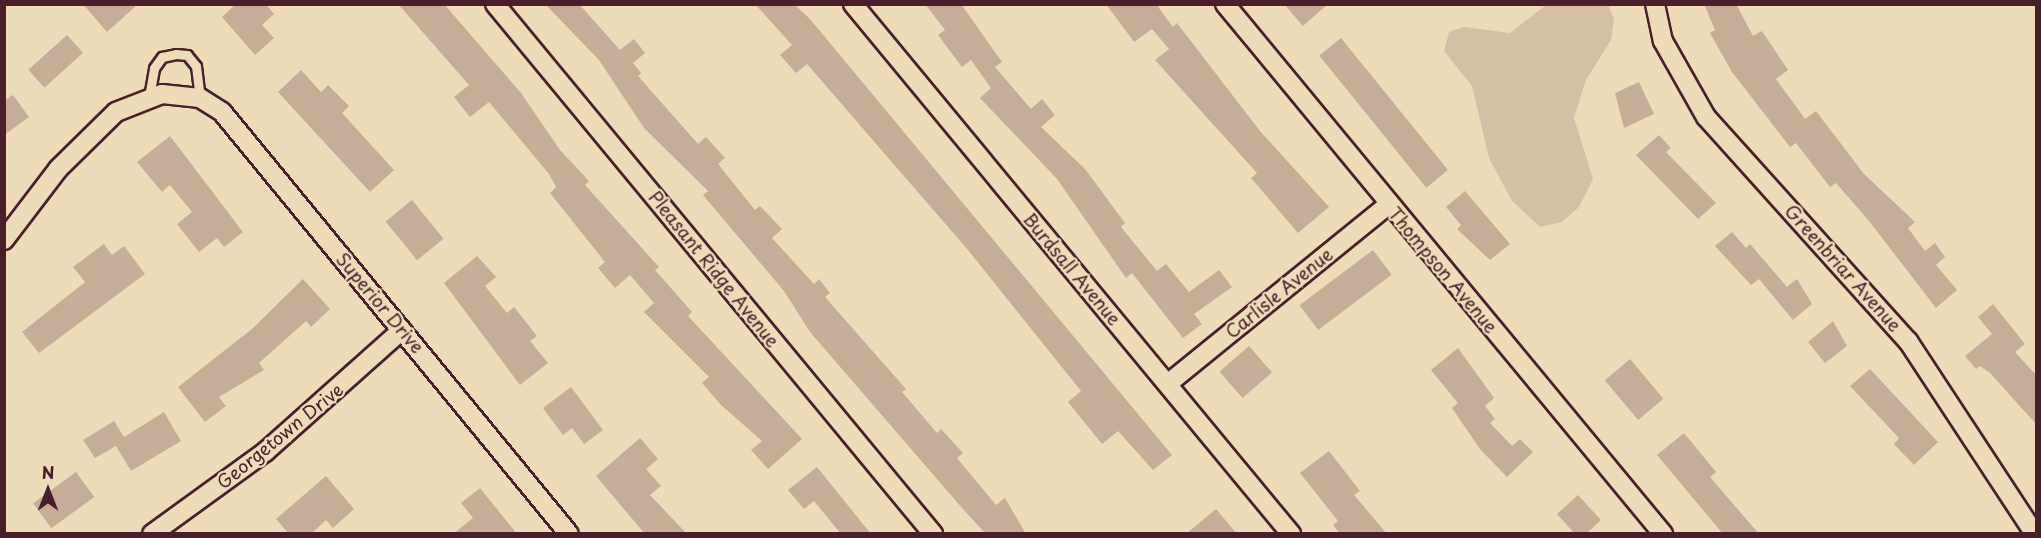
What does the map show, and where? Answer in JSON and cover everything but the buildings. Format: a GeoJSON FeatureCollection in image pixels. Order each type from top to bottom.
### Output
{"type":"FeatureCollection","features":[{"type":"Feature","properties":{"kind":"street","name":"Pleasant Ridge Avenue"},"geometry":{"type":"LineString","coordinates":[[495,4],[933,534]]}},
{"type":"Feature","properties":{"kind":"street","name":"Burdsall Avenue"},"geometry":{"type":"LineString","coordinates":[[853,4],[1170,382],[1291,534]]}},
{"type":"Feature","properties":{"kind":"street","name":"Thompson Avenue"},"geometry":{"type":"LineString","coordinates":[[1225,4],[1663,534]]}},
{"type":"Feature","properties":{"kind":"street","name":"Greenbriar Avenue"},"geometry":{"type":"LineString","coordinates":[[1655,4],[1663,41],[1706,117],[1908,341],[2035,534]]}},
{"type":"Feature","properties":{"kind":"street","name":"Superior Drive"},"geometry":{"type":"LineString","coordinates":[[4,240],[85,140],[116,111],[149,97],[176,94],[200,98],[222,112],[569,534]]}},
{"type":"Feature","properties":{"kind":"street","name":"Carlisle Avenue"},"geometry":{"type":"LineString","coordinates":[[1170,382],[1389,204]]}},
{"type":"Feature","properties":{"kind":"street","name":"Georgetown Drive"},"geometry":{"type":"LineString","coordinates":[[152,534],[265,452],[402,330]]}},
{"type":"Feature","properties":{"kind":"lane"},"geometry":{"type":"LineString","coordinates":[[149,97],[154,68],[162,57],[176,54],[187,55],[196,66],[200,98]]}},
{"type":"Feature","properties":{"kind":"shaded area"},"geometry":{"type":"Polygon","coordinates":[[[1546,5],[1608,5],[1614,19],[1611,40],[1586,80],[1574,118],[1593,179],[1579,207],[1562,222],[1540,227],[1512,201],[1489,158],[1472,86],[1444,51],[1449,32],[1464,27],[1510,33],[1546,5]]]}}]}
